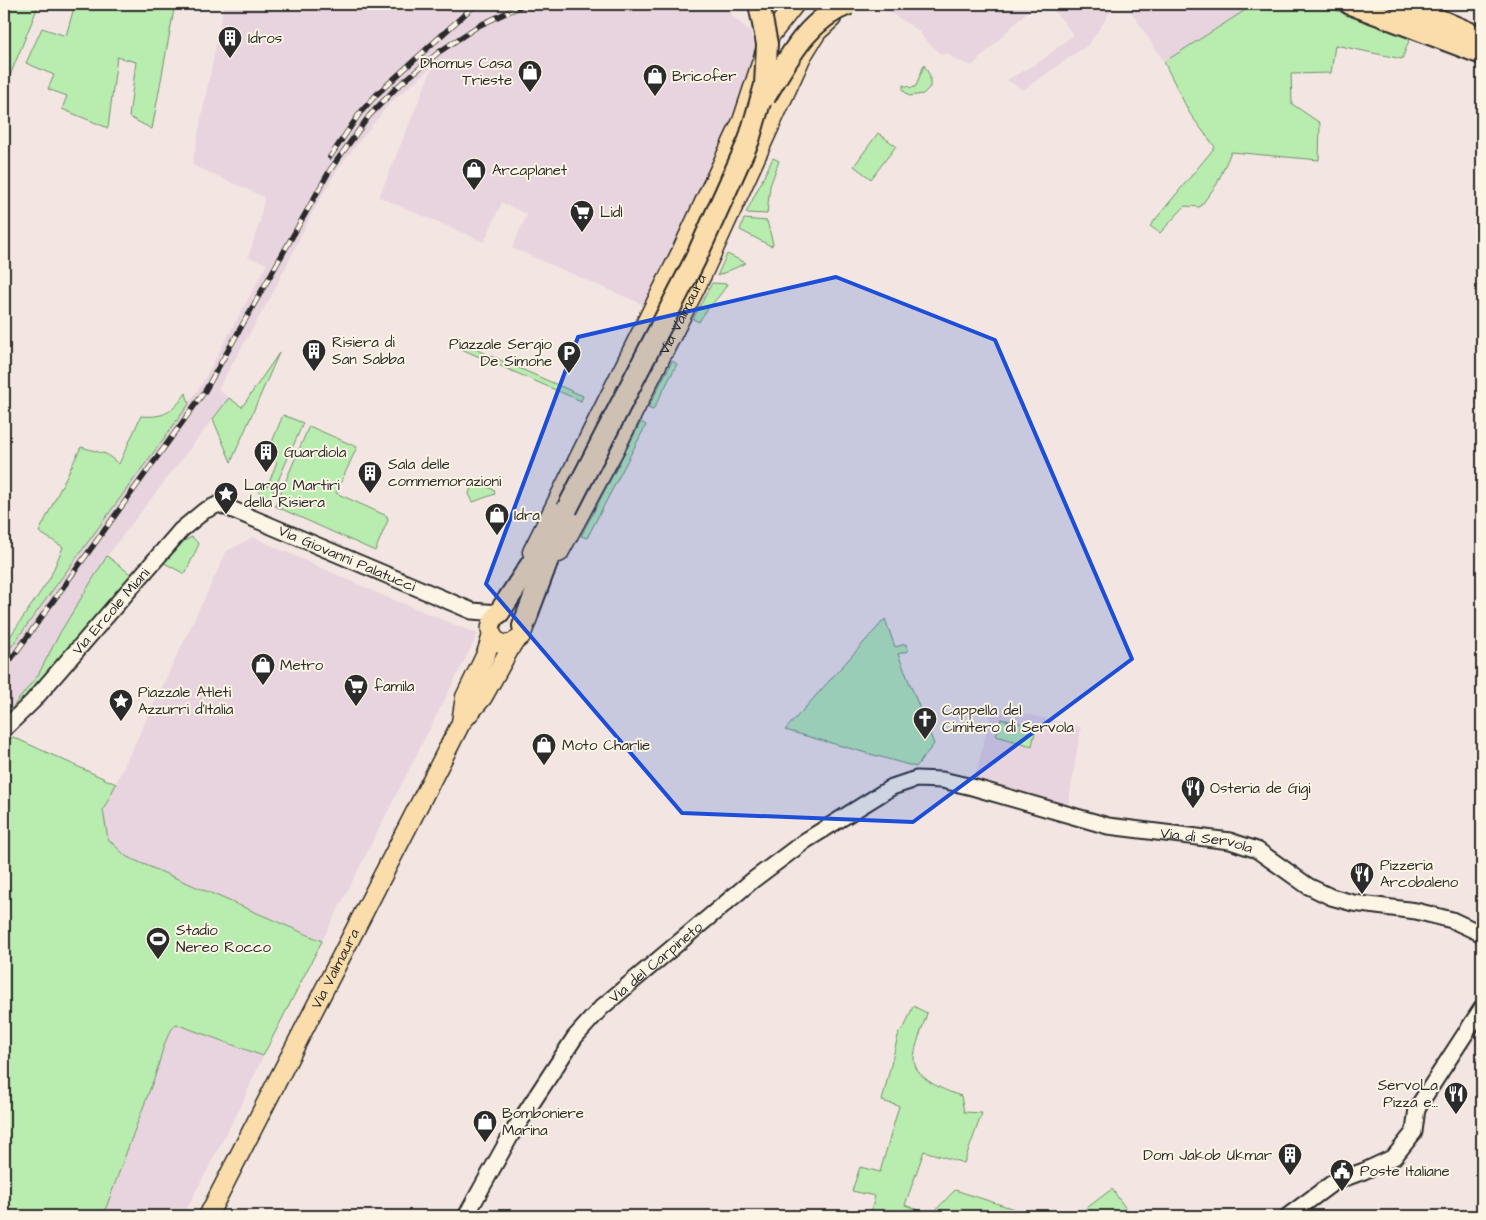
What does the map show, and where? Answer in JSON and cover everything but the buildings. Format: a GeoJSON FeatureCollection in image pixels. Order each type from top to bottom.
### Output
{"type":"FeatureCollection","features":[{"type":"Feature","properties":{"kind":"highway"},"geometry":{"type":"LineString","coordinates":[[494,626],[567,509],[694,260],[749,140],[765,85],[767,44],[759,4]]}},
{"type":"Feature","properties":{"kind":"highway"},"geometry":{"type":"LineString","coordinates":[[760,105],[800,41],[821,19],[834,10],[849,4]]}},
{"type":"Feature","properties":{"kind":"highway"},"geometry":{"type":"LineString","coordinates":[[1350,4],[1482,54]]}},
{"type":"Feature","properties":{"kind":"highway"},"geometry":{"type":"LineString","coordinates":[[1402,4],[1416,8],[1482,38]]}},
{"type":"Feature","properties":{"kind":"highway"},"geometry":{"type":"LineString","coordinates":[[518,635],[567,509]]}},
{"type":"Feature","properties":{"kind":"main road","name":"Via Valmaura"},"geometry":{"type":"LineString","coordinates":[[461,722],[465,697],[486,654],[494,626],[550,519],[682,250],[742,120],[770,36],[795,4]]}},
{"type":"Feature","properties":{"kind":"main road","name":"Via Valmaura"},"geometry":{"type":"LineString","coordinates":[[208,1216],[461,722],[483,698],[518,635],[568,534],[617,445],[703,273],[802,56],[817,32],[832,18],[823,4]]}},
{"type":"Feature","properties":{"kind":"main road","name":"Via Giovanni Palatucci"},"geometry":{"type":"LineString","coordinates":[[225,504],[472,611],[494,626]]}},
{"type":"Feature","properties":{"kind":"main road","name":"Via Ercole Miani"},"geometry":{"type":"LineString","coordinates":[[4,729],[44,689],[181,530],[214,505],[225,504]]}},
{"type":"Feature","properties":{"kind":"main road"},"geometry":{"type":"LineString","coordinates":[[505,612],[515,614],[518,635],[502,644],[494,626],[505,612]]}},
{"type":"Feature","properties":{"kind":"main road","name":"Via di Servola"},"geometry":{"type":"LineString","coordinates":[[916,779],[942,780],[972,787],[1108,826],[1230,841],[1257,850],[1287,873],[1308,886],[1331,896],[1353,903],[1416,911],[1452,920],[1482,934]]}},
{"type":"Feature","properties":{"kind":"main road","name":"Via del Carpineto"},"geometry":{"type":"LineString","coordinates":[[466,1216],[511,1135],[575,1037],[602,1007],[746,886],[805,841],[892,787],[916,779]]}},
{"type":"Feature","properties":{"kind":"main road"},"geometry":{"type":"LineString","coordinates":[[1288,1216],[1334,1182],[1364,1172],[1394,1157],[1414,1132],[1417,1108],[1482,1008]]}},
{"type":"Feature","properties":{"kind":"highlighted area"},"geometry":{"type":"Polygon","coordinates":[[[836,277],[995,340],[1132,659],[913,822],[682,813],[486,584],[578,337],[836,277]]]}},
{"type":"Feature","properties":{"kind":"shaded area"},"geometry":{"type":"Polygon","coordinates":[[[224,4],[709,4],[711,9],[731,6],[732,16],[750,31],[756,52],[733,119],[679,241],[644,305],[512,248],[527,214],[502,203],[484,242],[379,197],[433,66],[389,104],[339,167],[313,211],[274,291],[218,389],[229,398],[107,556],[61,631],[38,675],[19,700],[4,715],[4,655],[20,636],[200,387],[267,264],[248,257],[260,221],[264,197],[192,165],[224,4]]]}},
{"type":"Feature","properties":{"kind":"shaded area"},"geometry":{"type":"Polygon","coordinates":[[[872,4],[1035,4],[972,66],[954,59],[947,53],[942,55],[923,38],[920,32],[879,5],[872,4]]]}},
{"type":"Feature","properties":{"kind":"shaded area"},"geometry":{"type":"Polygon","coordinates":[[[1046,4],[1125,4],[1112,10],[1089,44],[1023,90],[1007,80],[1042,60],[1073,35],[1065,23],[1046,4]]]}},
{"type":"Feature","properties":{"kind":"shaded area"},"geometry":{"type":"Polygon","coordinates":[[[1126,4],[1239,4],[1244,11],[1164,62],[1126,4]]]}},
{"type":"Feature","properties":{"kind":"shaded area"},"geometry":{"type":"Polygon","coordinates":[[[253,537],[382,595],[478,634],[322,941],[127,857],[108,839],[103,810],[227,551],[253,537]]]}},
{"type":"Feature","properties":{"kind":"shaded area"},"geometry":{"type":"Polygon","coordinates":[[[993,706],[1081,727],[1068,807],[974,781],[993,706]]]}},
{"type":"Feature","properties":{"kind":"shaded area"},"geometry":{"type":"Polygon","coordinates":[[[176,1024],[263,1056],[240,1108],[183,1216],[103,1216],[158,1067],[166,1039],[176,1024]]]}},
{"type":"Feature","properties":{"kind":"green space"},"geometry":{"type":"Polygon","coordinates":[[[4,4],[39,4],[9,78],[4,76],[4,4]]]}},
{"type":"Feature","properties":{"kind":"green space"},"geometry":{"type":"Polygon","coordinates":[[[75,4],[175,4],[152,129],[129,117],[136,62],[117,57],[108,128],[62,109],[67,96],[48,89],[54,75],[26,63],[42,28],[66,36],[75,4]]]}},
{"type":"Feature","properties":{"kind":"green space"},"geometry":{"type":"Polygon","coordinates":[[[1239,4],[1319,4],[1410,38],[1402,59],[1335,45],[1331,73],[1291,74],[1292,104],[1320,123],[1319,160],[1231,152],[1217,184],[1200,207],[1185,206],[1160,233],[1150,226],[1215,147],[1190,114],[1164,62],[1244,11],[1239,4]]]}},
{"type":"Feature","properties":{"kind":"green space"},"geometry":{"type":"Polygon","coordinates":[[[924,65],[930,76],[930,87],[923,94],[909,96],[903,90],[903,85],[912,88],[916,86],[924,65]]]}},
{"type":"Feature","properties":{"kind":"green space"},"geometry":{"type":"Polygon","coordinates":[[[878,133],[896,146],[871,179],[854,166],[878,133]]]}},
{"type":"Feature","properties":{"kind":"green space"},"geometry":{"type":"Polygon","coordinates":[[[773,158],[779,161],[770,186],[767,214],[746,213],[773,158]]]}},
{"type":"Feature","properties":{"kind":"green space"},"geometry":{"type":"Polygon","coordinates":[[[744,219],[767,221],[773,244],[771,246],[740,230],[744,219]]]}},
{"type":"Feature","properties":{"kind":"green space"},"geometry":{"type":"Polygon","coordinates":[[[727,254],[746,263],[717,276],[727,254]]]}},
{"type":"Feature","properties":{"kind":"green space"},"geometry":{"type":"Polygon","coordinates":[[[712,283],[727,284],[699,322],[693,319],[712,283]]]}},
{"type":"Feature","properties":{"kind":"green space"},"geometry":{"type":"Polygon","coordinates":[[[461,343],[583,396],[581,401],[459,348],[461,343]]]}},
{"type":"Feature","properties":{"kind":"green space"},"geometry":{"type":"Polygon","coordinates":[[[279,353],[231,462],[213,419],[229,398],[242,407],[279,353]]]}},
{"type":"Feature","properties":{"kind":"green space"},"geometry":{"type":"Polygon","coordinates":[[[672,361],[677,364],[653,410],[648,408],[672,361]]]}},
{"type":"Feature","properties":{"kind":"green space"},"geometry":{"type":"Polygon","coordinates":[[[186,393],[189,404],[11,647],[7,641],[50,578],[63,547],[39,532],[81,447],[106,454],[119,464],[141,416],[162,415],[177,405],[186,393]]]}},
{"type":"Feature","properties":{"kind":"green space"},"geometry":{"type":"Polygon","coordinates":[[[283,415],[303,423],[268,504],[257,489],[268,485],[277,462],[266,457],[283,415]]]}},
{"type":"Feature","properties":{"kind":"green space"},"geometry":{"type":"Polygon","coordinates":[[[641,422],[646,425],[587,538],[581,536],[641,422]]]}},
{"type":"Feature","properties":{"kind":"green space"},"geometry":{"type":"Polygon","coordinates":[[[309,426],[357,447],[336,493],[387,516],[388,520],[375,551],[275,506],[309,426]]]}},
{"type":"Feature","properties":{"kind":"green space"},"geometry":{"type":"Polygon","coordinates":[[[473,480],[494,490],[495,494],[473,502],[469,494],[473,480]]]}},
{"type":"Feature","properties":{"kind":"green space"},"geometry":{"type":"Polygon","coordinates":[[[192,537],[199,544],[185,574],[164,563],[184,541],[192,537]]]}},
{"type":"Feature","properties":{"kind":"green space"},"geometry":{"type":"Polygon","coordinates":[[[107,556],[133,576],[41,681],[4,718],[38,675],[61,631],[107,556]]]}},
{"type":"Feature","properties":{"kind":"green space"},"geometry":{"type":"Polygon","coordinates":[[[885,619],[895,647],[906,644],[908,651],[898,654],[934,744],[916,767],[785,730],[885,619]]]}},
{"type":"Feature","properties":{"kind":"green space"},"geometry":{"type":"Polygon","coordinates":[[[1001,719],[1036,727],[1032,746],[996,736],[1001,719]]]}},
{"type":"Feature","properties":{"kind":"green space","name":"Stadio Nereo Rocco"},"geometry":{"type":"Polygon","coordinates":[[[13,737],[116,784],[103,810],[108,839],[127,857],[322,941],[263,1056],[176,1024],[165,1042],[155,1076],[103,1216],[4,1216],[4,743],[13,737]]]}},
{"type":"Feature","properties":{"kind":"green space"},"geometry":{"type":"Polygon","coordinates":[[[913,1006],[927,1013],[914,1054],[915,1066],[919,1073],[932,1083],[961,1096],[964,1112],[982,1113],[964,1163],[924,1151],[905,1205],[931,1215],[955,1190],[1036,1216],[965,1213],[957,1216],[870,1216],[875,1196],[852,1191],[860,1167],[880,1172],[899,1106],[882,1101],[899,1032],[905,1026],[913,1006]]]}},
{"type":"Feature","properties":{"kind":"green space"},"geometry":{"type":"Polygon","coordinates":[[[1112,1189],[1131,1216],[1076,1216],[1112,1189]]]}},
{"type":"Feature","properties":{"kind":"railway"},"geometry":{"type":"LineString","coordinates":[[330,157],[360,113],[376,95],[476,4]]}},
{"type":"Feature","properties":{"kind":"railway"},"geometry":{"type":"LineString","coordinates":[[4,669],[205,391],[330,170],[369,116],[397,87],[439,52],[478,26],[525,4]]}},
{"type":"Feature","properties":{"kind":"place","name":"Idros"},"geometry":{"type":"Point","coordinates":[230,59]}},
{"type":"Feature","properties":{"kind":"place","name":"Dhomus Casa Trieste"},"geometry":{"type":"Point","coordinates":[530,93]}},
{"type":"Feature","properties":{"kind":"place","name":"Bricofer"},"geometry":{"type":"Point","coordinates":[655,97]}},
{"type":"Feature","properties":{"kind":"place","name":"Arcaplanet"},"geometry":{"type":"Point","coordinates":[474,191]}},
{"type":"Feature","properties":{"kind":"place","name":"Lidl"},"geometry":{"type":"Point","coordinates":[582,233]}},
{"type":"Feature","properties":{"kind":"place","name":"Risiera di San Sabba"},"geometry":{"type":"Point","coordinates":[314,372]}},
{"type":"Feature","properties":{"kind":"place","name":"Piazzale Sergio De Simone"},"geometry":{"type":"Point","coordinates":[569,374]}},
{"type":"Feature","properties":{"kind":"place","name":"Guardiola"},"geometry":{"type":"Point","coordinates":[266,473]}},
{"type":"Feature","properties":{"kind":"place","name":"Sala delle commemorazioni"},"geometry":{"type":"Point","coordinates":[370,494]}},
{"type":"Feature","properties":{"kind":"place","name":"Largo Martiri della Risiera"},"geometry":{"type":"Point","coordinates":[226,515]}},
{"type":"Feature","properties":{"kind":"place","name":"Idra"},"geometry":{"type":"Point","coordinates":[497,536]}},
{"type":"Feature","properties":{"kind":"place","name":"Metro"},"geometry":{"type":"Point","coordinates":[263,686]}},
{"type":"Feature","properties":{"kind":"place","name":"famila"},"geometry":{"type":"Point","coordinates":[356,707]}},
{"type":"Feature","properties":{"kind":"place","name":"Piazzale Atleti Azzurri d'Italia"},"geometry":{"type":"Point","coordinates":[121,722]}},
{"type":"Feature","properties":{"kind":"place","name":"Cappella del Cimitero di Servola"},"geometry":{"type":"Point","coordinates":[925,740]}},
{"type":"Feature","properties":{"kind":"place","name":"Moto Charlie"},"geometry":{"type":"Point","coordinates":[544,766]}},
{"type":"Feature","properties":{"kind":"place","name":"Osteria de Gigi"},"geometry":{"type":"Point","coordinates":[1193,809]}},
{"type":"Feature","properties":{"kind":"place","name":"Pizzeria Arcobaleno"},"geometry":{"type":"Point","coordinates":[1362,895]}},
{"type":"Feature","properties":{"kind":"place","name":"Stadio Nereo Rocco"},"geometry":{"type":"Point","coordinates":[158,960]}},
{"type":"Feature","properties":{"kind":"place","name":"ServoLa Pizza e..."},"geometry":{"type":"Point","coordinates":[1456,1115]}},
{"type":"Feature","properties":{"kind":"place","name":"Bomboniere Marina"},"geometry":{"type":"Point","coordinates":[485,1143]}},
{"type":"Feature","properties":{"kind":"place","name":"Dom Jakob Ukmar"},"geometry":{"type":"Point","coordinates":[1290,1176]}},
{"type":"Feature","properties":{"kind":"place","name":"Poste Italiane"},"geometry":{"type":"Point","coordinates":[1342,1192]}}]}
